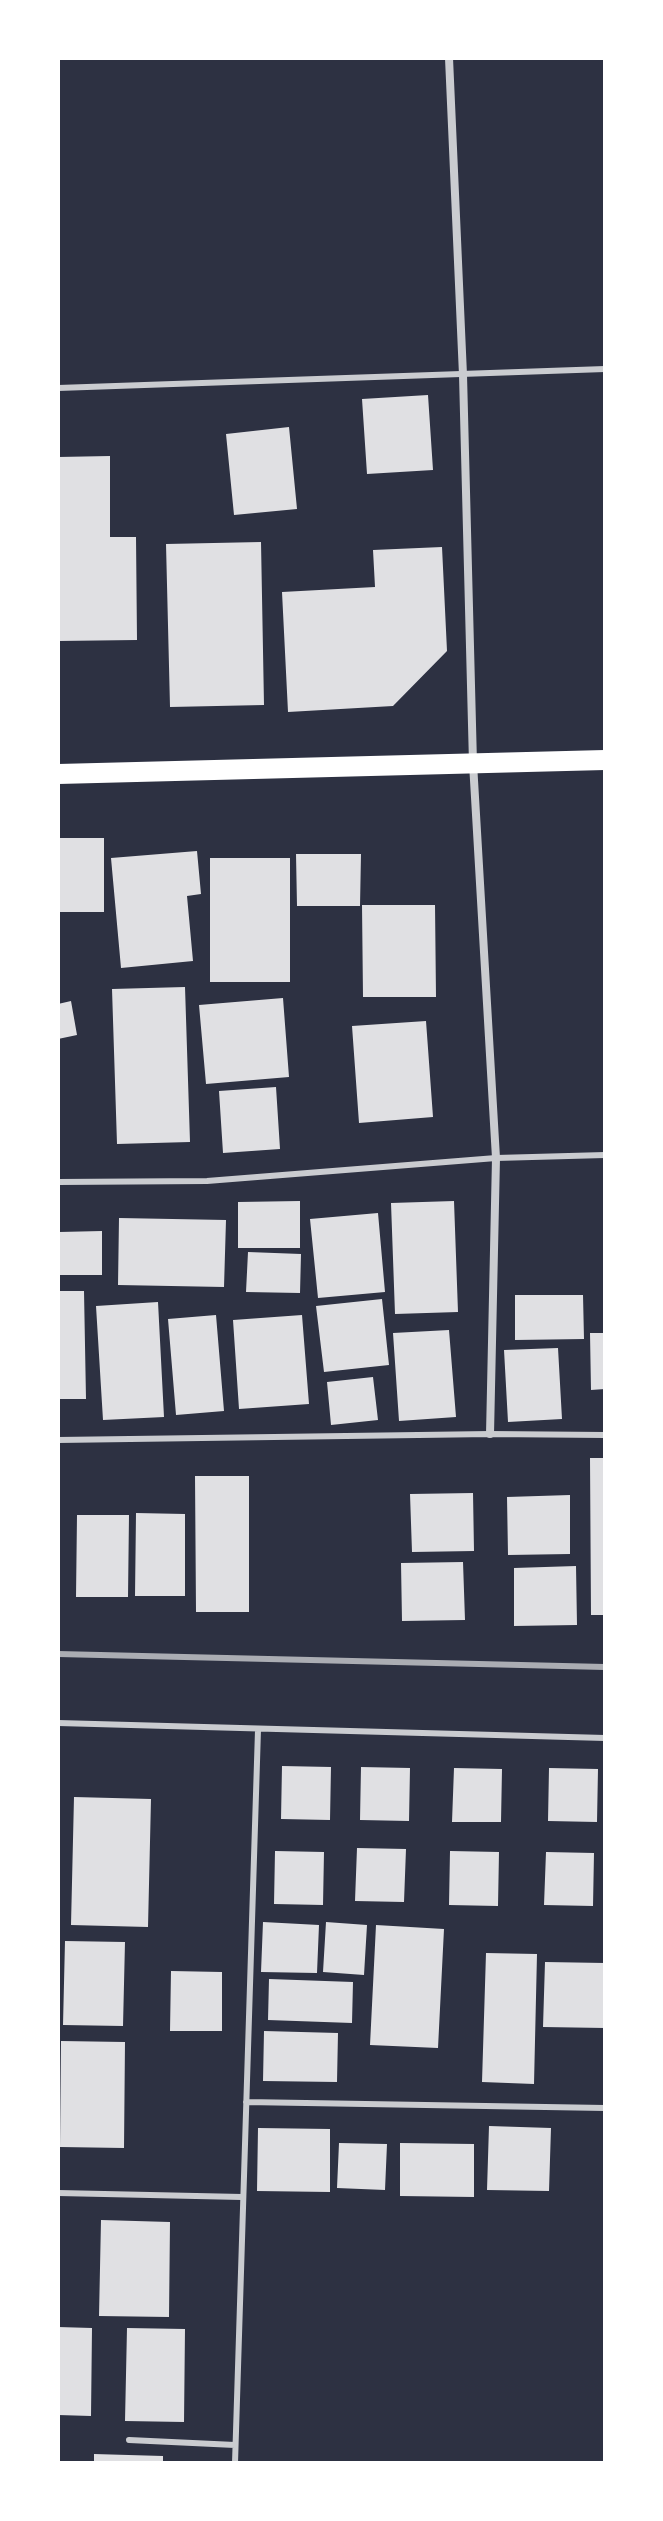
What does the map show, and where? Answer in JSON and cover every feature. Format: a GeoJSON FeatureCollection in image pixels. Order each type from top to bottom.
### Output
{"type":"FeatureCollection","features":[{"type":"Feature","properties":{"kind":"main road"},"geometry":{"type":"LineString","coordinates":[[58,774],[605,760]]}},
{"type":"Feature","properties":{"kind":"street"},"geometry":{"type":"LineString","coordinates":[[449,58],[463,375],[473,763],[496,1158],[490,1434]]}},
{"type":"Feature","properties":{"kind":"lane"},"geometry":{"type":"LineString","coordinates":[[58,388],[605,369]]}},
{"type":"Feature","properties":{"kind":"lane"},"geometry":{"type":"LineString","coordinates":[[58,1182],[207,1181],[496,1158],[605,1155]]}},
{"type":"Feature","properties":{"kind":"lane"},"geometry":{"type":"LineString","coordinates":[[58,1440],[605,1435]]}},
{"type":"Feature","properties":{"kind":"lane"},"geometry":{"type":"LineString","coordinates":[[58,1723],[605,1738]]}},
{"type":"Feature","properties":{"kind":"lane"},"geometry":{"type":"LineString","coordinates":[[235,2463],[258,1730]]}},
{"type":"Feature","properties":{"kind":"lane"},"geometry":{"type":"LineString","coordinates":[[246,2102],[605,2108]]}},
{"type":"Feature","properties":{"kind":"lane"},"geometry":{"type":"LineString","coordinates":[[58,2193],[242,2197]]}},
{"type":"Feature","properties":{"kind":"lane"},"geometry":{"type":"LineString","coordinates":[[129,2440],[235,2445]]}},
{"type":"Feature","properties":{"kind":"building"},"geometry":{"type":"Polygon","coordinates":[[[428,395],[433,470],[367,474],[362,399],[428,395]]]}},
{"type":"Feature","properties":{"kind":"building"},"geometry":{"type":"Polygon","coordinates":[[[289,427],[297,509],[234,515],[226,434],[289,427]]]}},
{"type":"Feature","properties":{"kind":"building"},"geometry":{"type":"Polygon","coordinates":[[[110,456],[110,537],[136,537],[137,640],[58,641],[58,457],[110,456]]]}},
{"type":"Feature","properties":{"kind":"building"},"geometry":{"type":"Polygon","coordinates":[[[261,542],[264,705],[170,707],[166,544],[261,542]]]}},
{"type":"Feature","properties":{"kind":"building"},"geometry":{"type":"Polygon","coordinates":[[[442,547],[447,651],[393,706],[288,712],[282,592],[375,587],[373,550],[442,547]]]}},
{"type":"Feature","properties":{"kind":"building"},"geometry":{"type":"Polygon","coordinates":[[[58,838],[104,838],[104,912],[58,912],[58,838]]]}},
{"type":"Feature","properties":{"kind":"building"},"geometry":{"type":"Polygon","coordinates":[[[197,851],[201,894],[187,896],[193,961],[121,968],[111,858],[197,851]]]}},
{"type":"Feature","properties":{"kind":"building"},"geometry":{"type":"Polygon","coordinates":[[[296,854],[361,854],[360,906],[297,906],[296,854]]]}},
{"type":"Feature","properties":{"kind":"building"},"geometry":{"type":"Polygon","coordinates":[[[210,858],[290,858],[290,982],[210,982],[210,858]]]}},
{"type":"Feature","properties":{"kind":"building"},"geometry":{"type":"Polygon","coordinates":[[[362,905],[435,905],[436,997],[363,997],[362,905]]]}},
{"type":"Feature","properties":{"kind":"building"},"geometry":{"type":"Polygon","coordinates":[[[185,987],[190,1142],[117,1144],[112,989],[185,987]]]}},
{"type":"Feature","properties":{"kind":"building"},"geometry":{"type":"Polygon","coordinates":[[[283,998],[289,1077],[206,1084],[199,1005],[283,998]]]}},
{"type":"Feature","properties":{"kind":"building"},"geometry":{"type":"Polygon","coordinates":[[[71,1001],[77,1035],[58,1039],[58,1004],[71,1001]]]}},
{"type":"Feature","properties":{"kind":"building"},"geometry":{"type":"Polygon","coordinates":[[[426,1021],[433,1117],[359,1123],[352,1026],[426,1021]]]}},
{"type":"Feature","properties":{"kind":"building"},"geometry":{"type":"Polygon","coordinates":[[[276,1087],[280,1149],[223,1153],[219,1091],[276,1087]]]}},
{"type":"Feature","properties":{"kind":"building"},"geometry":{"type":"Polygon","coordinates":[[[300,1201],[300,1248],[238,1248],[238,1202],[300,1201]]]}},
{"type":"Feature","properties":{"kind":"building"},"geometry":{"type":"Polygon","coordinates":[[[454,1201],[458,1312],[395,1314],[391,1203],[454,1201]]]}},
{"type":"Feature","properties":{"kind":"building"},"geometry":{"type":"Polygon","coordinates":[[[378,1213],[385,1292],[318,1298],[310,1219],[378,1213]]]}},
{"type":"Feature","properties":{"kind":"building"},"geometry":{"type":"Polygon","coordinates":[[[119,1218],[226,1220],[224,1287],[118,1285],[119,1218]]]}},
{"type":"Feature","properties":{"kind":"building"},"geometry":{"type":"Polygon","coordinates":[[[102,1231],[102,1275],[59,1275],[59,1232],[102,1231]]]}},
{"type":"Feature","properties":{"kind":"building"},"geometry":{"type":"Polygon","coordinates":[[[248,1252],[301,1254],[300,1293],[246,1292],[248,1252]]]}},
{"type":"Feature","properties":{"kind":"building"},"geometry":{"type":"Polygon","coordinates":[[[58,1291],[84,1291],[86,1399],[58,1399],[58,1291]]]}},
{"type":"Feature","properties":{"kind":"building"},"geometry":{"type":"Polygon","coordinates":[[[515,1295],[583,1295],[584,1339],[515,1340],[515,1295]]]}},
{"type":"Feature","properties":{"kind":"building"},"geometry":{"type":"Polygon","coordinates":[[[382,1299],[389,1365],[324,1372],[316,1306],[382,1299]]]}},
{"type":"Feature","properties":{"kind":"building"},"geometry":{"type":"Polygon","coordinates":[[[158,1302],[164,1417],[103,1420],[96,1306],[158,1302]]]}},
{"type":"Feature","properties":{"kind":"building"},"geometry":{"type":"Polygon","coordinates":[[[216,1315],[224,1411],[176,1415],[168,1319],[216,1315]]]}},
{"type":"Feature","properties":{"kind":"building"},"geometry":{"type":"Polygon","coordinates":[[[302,1315],[309,1404],[239,1409],[233,1320],[302,1315]]]}},
{"type":"Feature","properties":{"kind":"building"},"geometry":{"type":"Polygon","coordinates":[[[449,1330],[456,1417],[399,1421],[393,1333],[449,1330]]]}},
{"type":"Feature","properties":{"kind":"building"},"geometry":{"type":"Polygon","coordinates":[[[590,1333],[605,1333],[605,1389],[591,1390],[590,1333]]]}},
{"type":"Feature","properties":{"kind":"building"},"geometry":{"type":"Polygon","coordinates":[[[558,1348],[562,1419],[508,1422],[504,1350],[558,1348]]]}},
{"type":"Feature","properties":{"kind":"building"},"geometry":{"type":"Polygon","coordinates":[[[373,1377],[378,1420],[331,1425],[327,1382],[373,1377]]]}},
{"type":"Feature","properties":{"kind":"building"},"geometry":{"type":"Polygon","coordinates":[[[590,1458],[605,1458],[605,1615],[591,1615],[590,1458]]]}},
{"type":"Feature","properties":{"kind":"building"},"geometry":{"type":"Polygon","coordinates":[[[195,1476],[249,1476],[249,1612],[196,1612],[195,1476]]]}},
{"type":"Feature","properties":{"kind":"building"},"geometry":{"type":"Polygon","coordinates":[[[473,1493],[474,1551],[412,1552],[410,1494],[473,1493]]]}},
{"type":"Feature","properties":{"kind":"building"},"geometry":{"type":"Polygon","coordinates":[[[570,1495],[570,1554],[508,1555],[507,1497],[570,1495]]]}},
{"type":"Feature","properties":{"kind":"building"},"geometry":{"type":"Polygon","coordinates":[[[136,1513],[185,1514],[185,1596],[135,1596],[136,1513]]]}},
{"type":"Feature","properties":{"kind":"building"},"geometry":{"type":"Polygon","coordinates":[[[77,1515],[129,1515],[128,1597],[76,1597],[77,1515]]]}},
{"type":"Feature","properties":{"kind":"building"},"geometry":{"type":"Polygon","coordinates":[[[463,1562],[465,1620],[402,1621],[401,1563],[463,1562]]]}},
{"type":"Feature","properties":{"kind":"building"},"geometry":{"type":"Polygon","coordinates":[[[576,1566],[577,1625],[514,1626],[514,1568],[576,1566]]]}},
{"type":"Feature","properties":{"kind":"building"},"geometry":{"type":"Polygon","coordinates":[[[282,1766],[331,1767],[330,1820],[281,1819],[282,1766]]]}},
{"type":"Feature","properties":{"kind":"building"},"geometry":{"type":"Polygon","coordinates":[[[361,1767],[410,1768],[409,1821],[360,1820],[361,1767]]]}},
{"type":"Feature","properties":{"kind":"building"},"geometry":{"type":"Polygon","coordinates":[[[454,1768],[502,1769],[501,1822],[452,1822],[454,1768]]]}},
{"type":"Feature","properties":{"kind":"building"},"geometry":{"type":"Polygon","coordinates":[[[549,1768],[598,1769],[597,1822],[548,1821],[549,1768]]]}},
{"type":"Feature","properties":{"kind":"building"},"geometry":{"type":"Polygon","coordinates":[[[74,1797],[151,1799],[148,1927],[71,1925],[74,1797]]]}},
{"type":"Feature","properties":{"kind":"building"},"geometry":{"type":"Polygon","coordinates":[[[357,1848],[406,1849],[404,1902],[355,1901],[357,1848]]]}},
{"type":"Feature","properties":{"kind":"building"},"geometry":{"type":"Polygon","coordinates":[[[275,1851],[324,1852],[323,1905],[274,1904],[275,1851]]]}},
{"type":"Feature","properties":{"kind":"building"},"geometry":{"type":"Polygon","coordinates":[[[450,1851],[499,1852],[498,1906],[449,1905],[450,1851]]]}},
{"type":"Feature","properties":{"kind":"building"},"geometry":{"type":"Polygon","coordinates":[[[546,1852],[594,1853],[593,1906],[544,1905],[546,1852]]]}},
{"type":"Feature","properties":{"kind":"building"},"geometry":{"type":"Polygon","coordinates":[[[263,1922],[319,1925],[317,1973],[261,1972],[263,1922]]]}},
{"type":"Feature","properties":{"kind":"building"},"geometry":{"type":"Polygon","coordinates":[[[326,1922],[367,1925],[364,1975],[323,1972],[326,1922]]]}},
{"type":"Feature","properties":{"kind":"building"},"geometry":{"type":"Polygon","coordinates":[[[376,1925],[444,1929],[438,2048],[370,2045],[376,1925]]]}},
{"type":"Feature","properties":{"kind":"building"},"geometry":{"type":"Polygon","coordinates":[[[65,1941],[125,1942],[123,2026],[63,2025],[65,1941]]]}},
{"type":"Feature","properties":{"kind":"building"},"geometry":{"type":"Polygon","coordinates":[[[486,1953],[537,1954],[534,2084],[482,2082],[486,1953]]]}},
{"type":"Feature","properties":{"kind":"building"},"geometry":{"type":"Polygon","coordinates":[[[545,1962],[605,1963],[605,2028],[543,2027],[545,1962]]]}},
{"type":"Feature","properties":{"kind":"building"},"geometry":{"type":"Polygon","coordinates":[[[171,1971],[222,1972],[222,2031],[170,2031],[171,1971]]]}},
{"type":"Feature","properties":{"kind":"building"},"geometry":{"type":"Polygon","coordinates":[[[269,1979],[353,1982],[352,2023],[268,2020],[269,1979]]]}},
{"type":"Feature","properties":{"kind":"building"},"geometry":{"type":"Polygon","coordinates":[[[264,2031],[338,2033],[337,2082],[263,2081],[264,2031]]]}},
{"type":"Feature","properties":{"kind":"building"},"geometry":{"type":"Polygon","coordinates":[[[61,2041],[125,2042],[124,2148],[60,2147],[61,2041]]]}},
{"type":"Feature","properties":{"kind":"building"},"geometry":{"type":"Polygon","coordinates":[[[489,2126],[551,2128],[549,2191],[487,2190],[489,2126]]]}},
{"type":"Feature","properties":{"kind":"building"},"geometry":{"type":"Polygon","coordinates":[[[258,2128],[330,2129],[330,2192],[257,2191],[258,2128]]]}},
{"type":"Feature","properties":{"kind":"building"},"geometry":{"type":"Polygon","coordinates":[[[339,2143],[387,2144],[385,2190],[337,2188],[339,2143]]]}},
{"type":"Feature","properties":{"kind":"building"},"geometry":{"type":"Polygon","coordinates":[[[400,2143],[474,2144],[474,2197],[400,2196],[400,2143]]]}},
{"type":"Feature","properties":{"kind":"building"},"geometry":{"type":"Polygon","coordinates":[[[101,2220],[170,2222],[169,2317],[99,2316],[101,2220]]]}},
{"type":"Feature","properties":{"kind":"building"},"geometry":{"type":"Polygon","coordinates":[[[58,2327],[92,2328],[91,2416],[58,2415],[58,2327]]]}},
{"type":"Feature","properties":{"kind":"building"},"geometry":{"type":"Polygon","coordinates":[[[127,2328],[185,2329],[184,2422],[125,2421],[127,2328]]]}},
{"type":"Feature","properties":{"kind":"building"},"geometry":{"type":"Polygon","coordinates":[[[94,2454],[163,2456],[163,2463],[94,2463],[94,2454]]]}},
{"type":"Feature","properties":{"kind":"railway"},"geometry":{"type":"LineString","coordinates":[[58,1654],[605,1667]]}}]}
